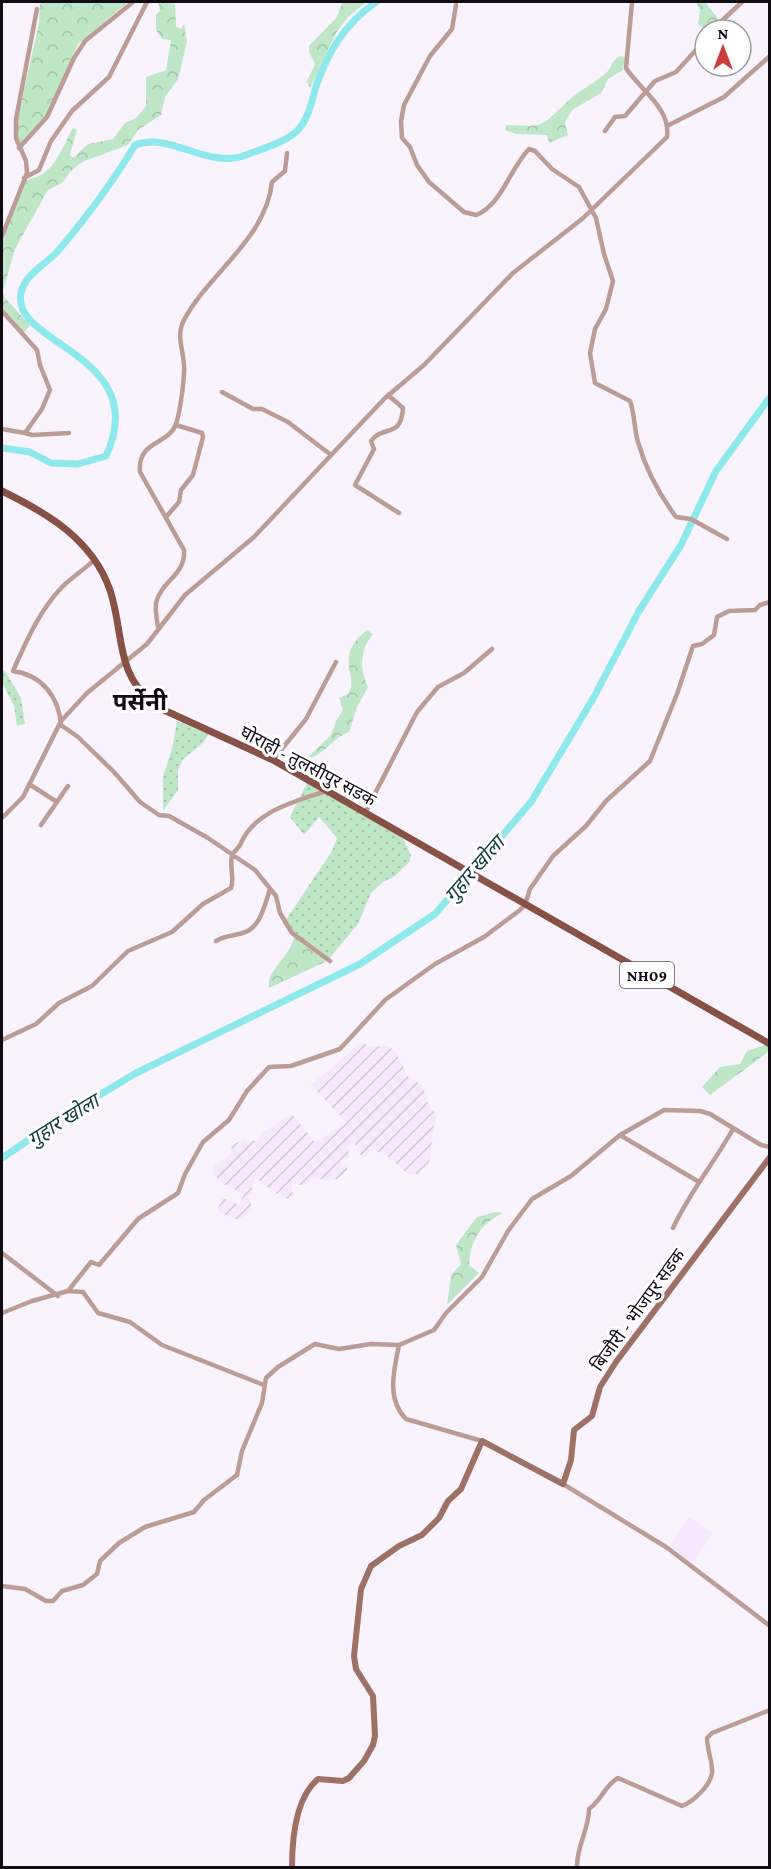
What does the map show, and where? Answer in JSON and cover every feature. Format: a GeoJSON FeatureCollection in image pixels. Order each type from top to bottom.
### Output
{"type":"FeatureCollection","features":[{"type":"Feature","properties":{"kind":"main road","name":"घोराही - तुलसीपुर सडक"},"geometry":{"type":"LineString","coordinates":[[2,491],[64,526],[79,539],[110,589],[124,663],[129,677],[141,694],[155,706],[273,760],[525,905]]}},
{"type":"Feature","properties":{"kind":"main road","name":"NH09"},"geometry":{"type":"LineString","coordinates":[[525,905],[770,1044]]}},
{"type":"Feature","properties":{"kind":"street"},"geometry":{"type":"LineString","coordinates":[[19,148],[47,117],[74,58],[85,41],[133,2]]}},
{"type":"Feature","properties":{"kind":"street"},"geometry":{"type":"LineString","coordinates":[[24,178],[39,170],[51,141],[72,111],[109,77],[147,2]]}},
{"type":"Feature","properties":{"kind":"street"},"geometry":{"type":"LineString","coordinates":[[2,818],[22,797],[61,721],[87,693],[147,644],[185,595],[254,537],[388,394],[424,365],[513,273],[592,208],[667,137],[669,125],[652,97],[626,68],[632,2]]}},
{"type":"Feature","properties":{"kind":"street"},"geometry":{"type":"LineString","coordinates":[[725,18],[742,2]]}},
{"type":"Feature","properties":{"kind":"street"},"geometry":{"type":"LineString","coordinates":[[456,5],[452,29],[430,56],[403,113],[402,138],[410,147],[417,165],[429,182],[464,212],[476,215],[494,200],[518,160],[529,149],[579,188],[592,208],[613,281],[606,309],[595,328],[590,353],[595,383],[630,401],[636,416],[637,440],[655,487],[676,517],[691,519],[728,539]]}},
{"type":"Feature","properties":{"kind":"street"},"geometry":{"type":"LineString","coordinates":[[2,236],[24,178],[26,161],[16,138],[16,119],[37,9]]}},
{"type":"Feature","properties":{"kind":"street"},"geometry":{"type":"LineString","coordinates":[[605,131],[615,117],[625,116],[654,81],[676,72],[693,53]]}},
{"type":"Feature","properties":{"kind":"street"},"geometry":{"type":"LineString","coordinates":[[669,125],[724,97],[770,56]]}},
{"type":"Feature","properties":{"kind":"street"},"geometry":{"type":"LineString","coordinates":[[158,627],[157,600],[180,572],[185,558],[182,543],[140,472],[139,461],[144,453],[176,425],[184,382],[184,365],[179,340],[182,323],[193,305],[231,260],[258,221],[270,195],[272,182],[285,171],[287,153]]}},
{"type":"Feature","properties":{"kind":"street"},"geometry":{"type":"LineString","coordinates":[[2,311],[37,350],[50,390],[42,409],[25,433]]}},
{"type":"Feature","properties":{"kind":"street"},"geometry":{"type":"LineString","coordinates":[[222,392],[253,409],[262,409],[288,422],[331,455]]}},
{"type":"Feature","properties":{"kind":"street"},"geometry":{"type":"LineString","coordinates":[[388,394],[403,408],[402,421],[396,430],[376,435],[371,441],[374,449],[355,485],[399,513]]}},
{"type":"Feature","properties":{"kind":"street"},"geometry":{"type":"LineString","coordinates":[[166,517],[179,502],[181,490],[193,475],[203,437],[202,433],[176,425]]}},
{"type":"Feature","properties":{"kind":"street"},"geometry":{"type":"LineString","coordinates":[[2,429],[32,435],[69,433]]}},
{"type":"Feature","properties":{"kind":"street"},"geometry":{"type":"LineString","coordinates":[[93,560],[69,580],[51,600],[33,626],[12,671],[26,673],[49,690],[55,698],[63,728],[78,737],[114,772],[140,802],[233,853],[255,870],[276,896],[280,913],[292,933],[330,962]]}},
{"type":"Feature","properties":{"kind":"street"},"geometry":{"type":"LineString","coordinates":[[68,1292],[91,1263],[99,1266],[138,1220],[178,1193],[185,1174],[203,1142],[229,1120],[247,1091],[269,1067],[297,1064],[340,1049],[385,1000],[435,964],[484,937],[525,905],[530,889],[554,856],[586,826],[606,801],[650,760],[677,694],[693,646],[702,644],[714,635],[719,616],[729,611],[755,610],[760,605],[770,602]]}},
{"type":"Feature","properties":{"kind":"street"},"geometry":{"type":"LineString","coordinates":[[365,813],[417,712],[438,687],[464,673],[492,649]]}},
{"type":"Feature","properties":{"kind":"street"},"geometry":{"type":"LineString","coordinates":[[273,760],[306,719],[336,663]]}},
{"type":"Feature","properties":{"kind":"street"},"geometry":{"type":"LineString","coordinates":[[29,784],[57,802]]}},
{"type":"Feature","properties":{"kind":"street"},"geometry":{"type":"LineString","coordinates":[[41,825],[68,786]]}},
{"type":"Feature","properties":{"kind":"street"},"geometry":{"type":"LineString","coordinates":[[2,1040],[36,1024],[59,1003],[92,986],[128,951],[172,932],[203,904],[231,888],[233,853],[239,847],[242,837],[266,815],[326,791]]}},
{"type":"Feature","properties":{"kind":"street"},"geometry":{"type":"LineString","coordinates":[[216,941],[222,937],[245,932],[258,923],[270,889]]}},
{"type":"Feature","properties":{"kind":"street"},"geometry":{"type":"LineString","coordinates":[[2,1587],[25,1589],[46,1601],[53,1602],[62,1591],[83,1585],[97,1575],[100,1561],[119,1543],[145,1527],[194,1512],[204,1500],[237,1475],[242,1451],[262,1404],[266,1378],[278,1367],[315,1344],[339,1349],[371,1344],[399,1345],[434,1330],[446,1313],[482,1277],[508,1231],[532,1199],[571,1176],[620,1135],[664,1110],[700,1111],[711,1114],[733,1129],[770,1147]]}},
{"type":"Feature","properties":{"kind":"street"},"geometry":{"type":"LineString","coordinates":[[673,1228],[687,1199],[733,1129]]}},
{"type":"Feature","properties":{"kind":"street"},"geometry":{"type":"LineString","coordinates":[[620,1135],[699,1182]]}},
{"type":"Feature","properties":{"kind":"street","name":"बिजौरी - भोजपुर सडक"},"geometry":{"type":"LineString","coordinates":[[563,1484],[571,1460],[573,1430],[592,1416],[600,1387],[610,1370],[770,1157]]}},
{"type":"Feature","properties":{"kind":"street"},"geometry":{"type":"LineString","coordinates":[[2,1253],[58,1296]]}},
{"type":"Feature","properties":{"kind":"street"},"geometry":{"type":"LineString","coordinates":[[2,1313],[32,1301],[68,1292],[83,1292],[98,1313],[130,1322],[162,1345],[264,1384]]}},
{"type":"Feature","properties":{"kind":"street"},"geometry":{"type":"LineString","coordinates":[[399,1345],[393,1384],[398,1411],[405,1419],[482,1441],[563,1484],[666,1547],[770,1626]]}},
{"type":"Feature","properties":{"kind":"street"},"geometry":{"type":"LineString","coordinates":[[292,1868],[293,1830],[309,1789],[318,1779],[343,1781],[349,1778],[374,1745],[373,1696],[356,1670],[354,1656],[361,1589],[370,1566],[399,1546],[422,1536],[439,1518],[448,1501],[461,1489],[482,1441]]}},
{"type":"Feature","properties":{"kind":"street"},"geometry":{"type":"LineString","coordinates":[[577,1868],[576,1857],[589,1821],[589,1809],[598,1802],[611,1782],[618,1778],[682,1806],[698,1795],[710,1779],[712,1771],[707,1738],[712,1733],[770,1710]]}},
{"type":"Feature","properties":{"kind":"shaded area"},"geometry":{"type":"Polygon","coordinates":[[[363,1041],[368,1047],[388,1046],[395,1051],[409,1078],[422,1085],[427,1101],[438,1117],[434,1125],[429,1164],[418,1174],[408,1174],[382,1152],[370,1151],[366,1157],[362,1157],[354,1143],[348,1146],[349,1158],[342,1160],[341,1165],[347,1164],[347,1171],[337,1179],[326,1181],[314,1177],[307,1184],[300,1185],[292,1181],[292,1192],[296,1194],[289,1199],[283,1198],[255,1178],[252,1189],[254,1194],[246,1195],[250,1199],[252,1210],[239,1220],[217,1211],[222,1197],[239,1205],[244,1194],[225,1185],[212,1174],[215,1166],[231,1155],[232,1145],[246,1138],[249,1143],[253,1140],[256,1142],[265,1131],[292,1114],[315,1142],[347,1123],[311,1085],[363,1041]]]}},
{"type":"Feature","properties":{"kind":"shaded area"},"geometry":{"type":"Polygon","coordinates":[[[689,1517],[713,1533],[692,1564],[668,1547],[689,1517]]]}},
{"type":"Feature","properties":{"kind":"green space"},"geometry":{"type":"Polygon","coordinates":[[[40,2],[128,2],[78,44],[47,116],[19,145],[18,118],[39,23],[40,2]]]}},
{"type":"Feature","properties":{"kind":"green space"},"geometry":{"type":"Polygon","coordinates":[[[158,2],[175,4],[176,27],[181,29],[184,24],[187,42],[178,79],[165,97],[161,115],[138,130],[128,145],[82,162],[62,183],[48,190],[15,249],[3,291],[5,298],[30,325],[24,333],[2,308],[2,240],[26,180],[44,173],[56,161],[73,128],[77,130],[70,154],[73,158],[88,144],[113,139],[125,123],[136,118],[146,106],[146,77],[166,70],[171,40],[162,39],[156,30],[156,15],[160,11],[158,2]]]}},
{"type":"Feature","properties":{"kind":"green space"},"geometry":{"type":"Polygon","coordinates":[[[343,2],[366,2],[348,17],[336,33],[310,88],[307,81],[315,64],[309,52],[309,46],[336,18],[343,2]]]}},
{"type":"Feature","properties":{"kind":"green space"},"geometry":{"type":"Polygon","coordinates":[[[696,2],[705,2],[717,18],[699,18],[700,10],[696,2]]]}},
{"type":"Feature","properties":{"kind":"green space"},"geometry":{"type":"Polygon","coordinates":[[[620,56],[625,57],[623,70],[608,79],[601,93],[572,110],[565,123],[568,135],[549,143],[547,135],[516,134],[506,130],[506,125],[529,126],[547,121],[572,97],[605,74],[620,56]]]}},
{"type":"Feature","properties":{"kind":"green space"},"geometry":{"type":"Polygon","coordinates":[[[367,630],[373,634],[365,646],[362,659],[363,673],[368,687],[357,707],[349,732],[318,754],[306,759],[331,735],[343,710],[339,698],[348,694],[351,687],[349,658],[351,649],[367,630]]]}},
{"type":"Feature","properties":{"kind":"green space"},"geometry":{"type":"Polygon","coordinates":[[[2,670],[5,671],[21,698],[25,724],[17,726],[14,706],[2,682],[2,670]]]}},
{"type":"Feature","properties":{"kind":"green space"},"geometry":{"type":"Polygon","coordinates":[[[177,721],[208,734],[204,742],[183,759],[178,770],[178,790],[163,811],[163,776],[172,749],[177,721]]]}},
{"type":"Feature","properties":{"kind":"green space"},"geometry":{"type":"Polygon","coordinates":[[[307,783],[403,838],[411,855],[410,861],[395,876],[383,882],[371,893],[358,924],[327,961],[294,936],[283,924],[332,851],[337,838],[319,817],[304,835],[290,817],[307,783]]]}},
{"type":"Feature","properties":{"kind":"green space"},"geometry":{"type":"Polygon","coordinates":[[[294,936],[327,961],[269,988],[271,975],[289,949],[294,936]]]}},
{"type":"Feature","properties":{"kind":"green space"},"geometry":{"type":"Polygon","coordinates":[[[765,1045],[769,1047],[767,1053],[710,1095],[702,1087],[720,1067],[740,1064],[747,1051],[765,1045]]]}},
{"type":"Feature","properties":{"kind":"green space"},"geometry":{"type":"Polygon","coordinates":[[[495,1212],[503,1213],[483,1228],[472,1248],[469,1265],[479,1273],[447,1305],[451,1275],[461,1264],[456,1245],[477,1217],[495,1212]]]}},
{"type":"Feature","properties":{"kind":"waterway"},"geometry":{"type":"LineString","coordinates":[[2,448],[30,452],[51,463],[78,464],[106,456],[115,422],[111,395],[97,373],[36,326],[23,311],[21,293],[31,275],[57,252],[88,214],[135,145],[148,142],[162,143],[203,155],[231,158],[246,155],[285,139],[296,132],[304,122],[321,73],[339,39],[355,19],[376,2]]}},
{"type":"Feature","properties":{"kind":"waterway","name":"गुहार खोला"},"geometry":{"type":"LineString","coordinates":[[2,1158],[55,1122],[136,1073],[360,964],[435,914],[531,802],[594,697],[639,611],[681,545],[716,471],[770,397]]}},
{"type":"Feature","properties":{"kind":"district","name":"पर्सेनी"},"geometry":{"type":"Point","coordinates":[140,701]}}]}
